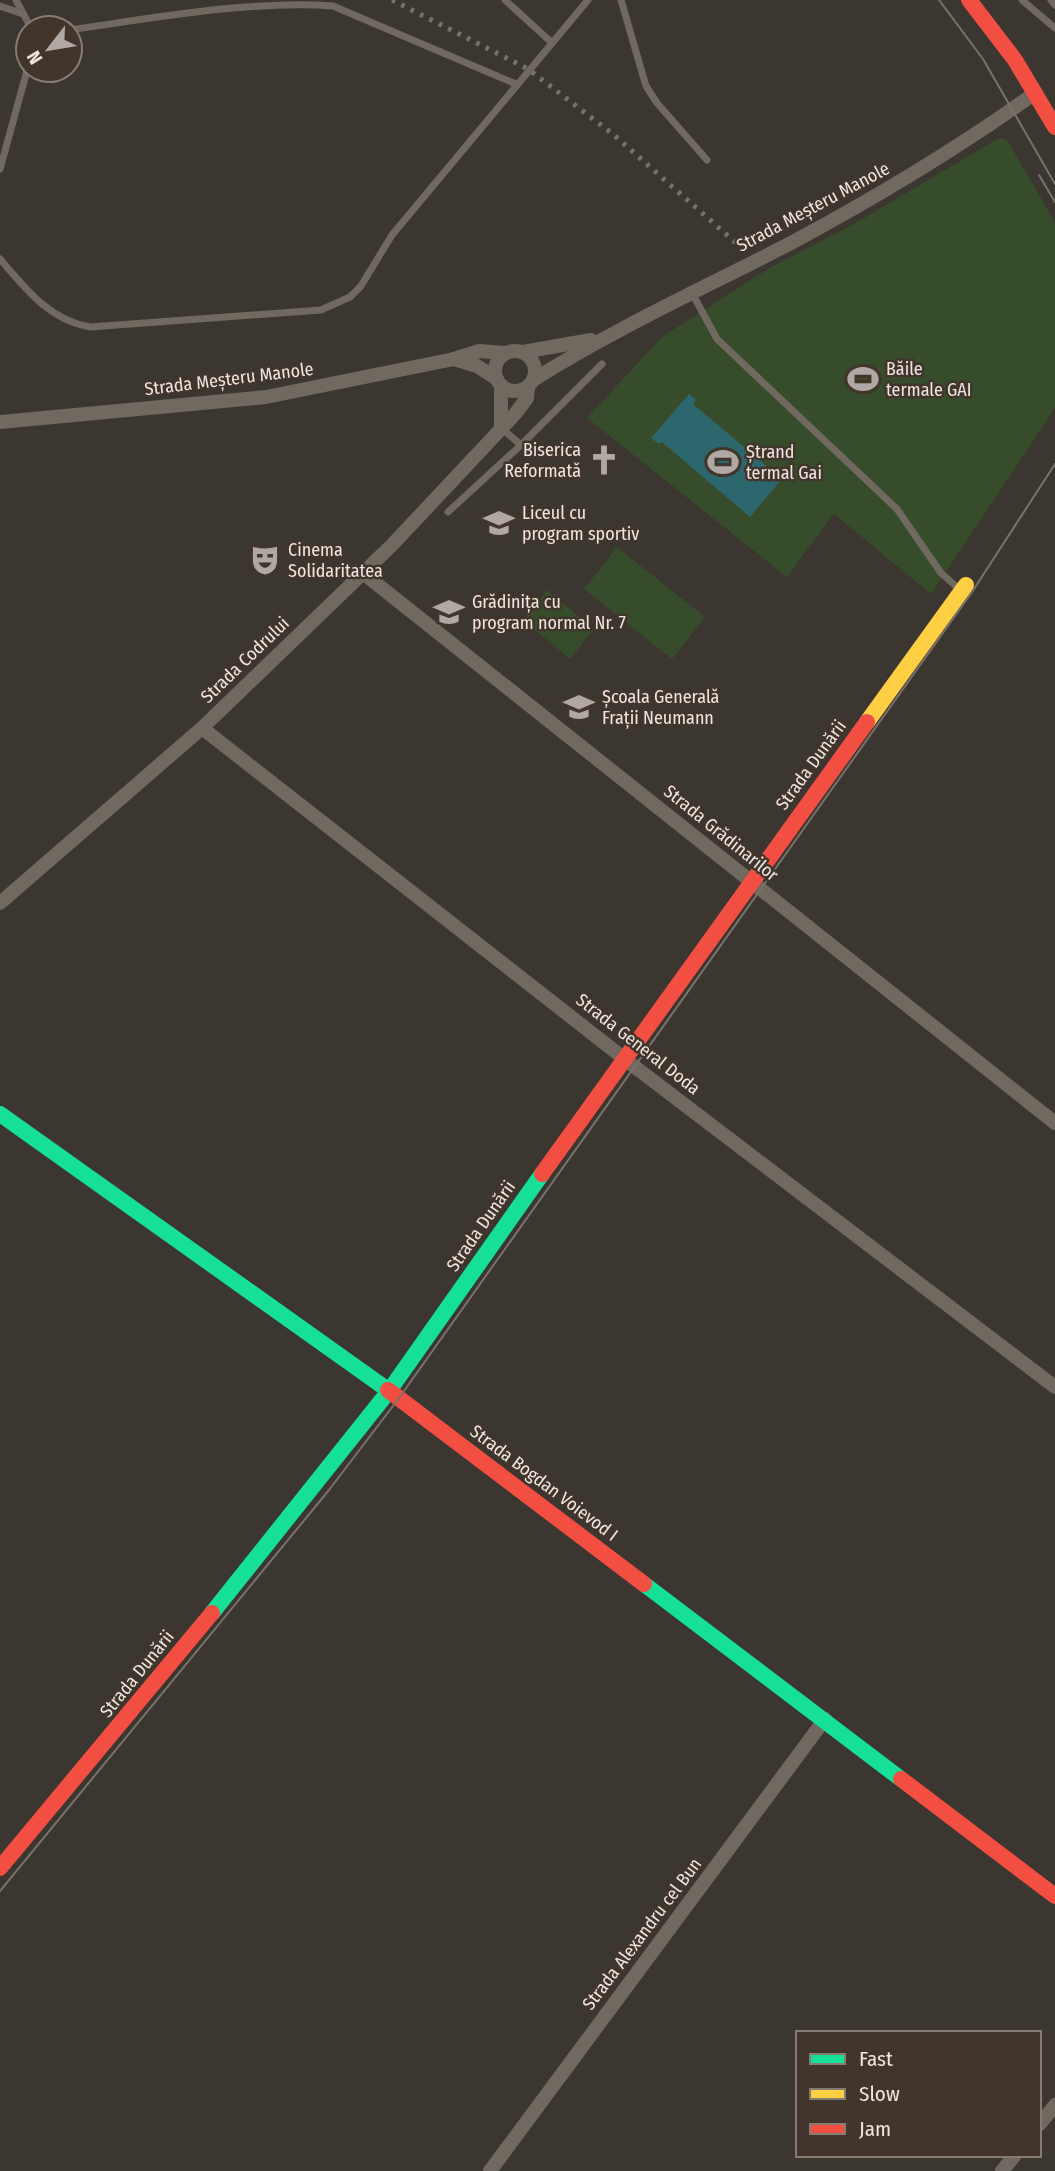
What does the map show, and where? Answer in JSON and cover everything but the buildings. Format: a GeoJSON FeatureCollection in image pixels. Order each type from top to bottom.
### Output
{"type":"FeatureCollection","features":[{"type":"Feature","properties":{"kind":"street"},"geometry":{"type":"LineString","coordinates":[[969,0],[1008,50],[1055,127]]}},
{"type":"Feature","properties":{"kind":"street","name":"Strada Meșteru Manole"},"geometry":{"type":"LineString","coordinates":[[599,339],[897,185],[1035,93]]}},
{"type":"Feature","properties":{"kind":"street"},"geometry":{"type":"LineString","coordinates":[[501,428],[496,365],[505,353],[599,339]]}},
{"type":"Feature","properties":{"kind":"street"},"geometry":{"type":"LineString","coordinates":[[454,359],[477,366],[515,390],[531,383],[599,339]]}},
{"type":"Feature","properties":{"kind":"street","name":"Strada Meșteru Manole"},"geometry":{"type":"LineString","coordinates":[[0,422],[266,397],[454,359],[479,351],[505,353]]}},
{"type":"Feature","properties":{"kind":"street"},"geometry":{"type":"LineString","coordinates":[[523,352],[534,365],[531,383]]}},
{"type":"Feature","properties":{"kind":"street","name":"Strada Codrului"},"geometry":{"type":"LineString","coordinates":[[0,903],[202,728],[363,573],[523,404],[531,383]]}},
{"type":"Feature","properties":{"kind":"street","name":"Strada Grădinarilor"},"geometry":{"type":"LineString","coordinates":[[363,573],[1055,1123]]}},
{"type":"Feature","properties":{"kind":"street","name":"Strada Dunării"},"geometry":{"type":"LineString","coordinates":[[0,1868],[165,1671],[389,1391],[750,881],[964,588]]}},
{"type":"Feature","properties":{"kind":"street","name":"Strada General Doda"},"geometry":{"type":"LineString","coordinates":[[202,728],[624,1058],[1055,1387]]}},
{"type":"Feature","properties":{"kind":"street","name":"Strada Bogdan Voievod I"},"geometry":{"type":"LineString","coordinates":[[0,1114],[389,1391],[1055,1896]]}},
{"type":"Feature","properties":{"kind":"street","name":"Strada Alexandru cel Bun"},"geometry":{"type":"LineString","coordinates":[[490,2171],[825,1719]]}},
{"type":"Feature","properties":{"kind":"street"},"geometry":{"type":"LineString","coordinates":[[1041,2122],[1055,2105]]}},
{"type":"Feature","properties":{"kind":"street"},"geometry":{"type":"LineString","coordinates":[[1002,2171],[1013,2157]]}},
{"type":"Feature","properties":{"kind":"lane"},"geometry":{"type":"LineString","coordinates":[[16,0],[23,14]]}},
{"type":"Feature","properties":{"kind":"lane"},"geometry":{"type":"LineString","coordinates":[[84,28],[265,0],[301,0],[333,6],[516,84]]}},
{"type":"Feature","properties":{"kind":"lane"},"geometry":{"type":"LineString","coordinates":[[505,0],[551,42]]}},
{"type":"Feature","properties":{"kind":"lane"},"geometry":{"type":"LineString","coordinates":[[0,259],[31,296],[55,315],[73,324],[90,327],[321,310],[337,305],[361,286],[393,235],[551,42],[589,0]]}},
{"type":"Feature","properties":{"kind":"lane"},"geometry":{"type":"LineString","coordinates":[[621,0],[646,86],[657,103],[707,160]]}},
{"type":"Feature","properties":{"kind":"lane"},"geometry":{"type":"LineString","coordinates":[[1022,0],[1042,20],[1055,28]]}},
{"type":"Feature","properties":{"kind":"lane"},"geometry":{"type":"LineString","coordinates":[[1051,0],[1055,5]]}},
{"type":"Feature","properties":{"kind":"lane"},"geometry":{"type":"LineString","coordinates":[[0,6],[23,14]]}},
{"type":"Feature","properties":{"kind":"lane"},"geometry":{"type":"LineString","coordinates":[[0,170],[23,84]]}},
{"type":"Feature","properties":{"kind":"lane"},"geometry":{"type":"LineString","coordinates":[[692,293],[717,339],[897,509],[941,573],[964,588]]}},
{"type":"Feature","properties":{"kind":"lane"},"geometry":{"type":"LineString","coordinates":[[448,512],[522,445],[603,364]]}},
{"type":"Feature","properties":{"kind":"lane"},"geometry":{"type":"LineString","coordinates":[[501,428],[522,445]]}},
{"type":"Feature","properties":{"kind":"green space","name":"Ștrand termal Gai"},"geometry":{"type":"Polygon","coordinates":[[[999,138],[1007,140],[1055,222],[1055,408],[931,594],[834,514],[787,577],[587,418],[662,337],[771,267],[854,224],[999,138]]]}},
{"type":"Feature","properties":{"kind":"green space"},"geometry":{"type":"Polygon","coordinates":[[[617,547],[705,617],[672,659],[584,589],[617,547]]]}},
{"type":"Feature","properties":{"kind":"green space"},"geometry":{"type":"Polygon","coordinates":[[[547,590],[594,629],[570,659],[523,620],[547,590]]]}},
{"type":"Feature","properties":{"kind":"water","name":"Ștrand termal Gai"},"geometry":{"type":"Polygon","coordinates":[[[689,394],[696,400],[693,404],[782,479],[750,517],[662,442],[659,444],[651,438],[689,394]]]}},
{"type":"Feature","properties":{"kind":"tram line"},"geometry":{"type":"LineString","coordinates":[[939,0],[983,59],[1055,184]]}},
{"type":"Feature","properties":{"kind":"tram line"},"geometry":{"type":"LineString","coordinates":[[1039,175],[1055,202]]}},
{"type":"Feature","properties":{"kind":"tram line"},"geometry":{"type":"LineString","coordinates":[[0,1891],[329,1490],[399,1398],[972,592],[1055,464]]}},
{"type":"Feature","properties":{"kind":"railway"},"geometry":{"type":"LineString","coordinates":[[392,0],[528,69],[614,135],[736,243]]}},
{"type":"Feature","properties":{"kind":"traffic: fast"},"geometry":{"type":"LineString","coordinates":[[0,1114],[388,1390]]}},
{"type":"Feature","properties":{"kind":"traffic: fast"},"geometry":{"type":"LineString","coordinates":[[212,1613],[389,1391],[542,1174]]}},
{"type":"Feature","properties":{"kind":"traffic: fast"},"geometry":{"type":"LineString","coordinates":[[644,1584],[901,1779]]}},
{"type":"Feature","properties":{"kind":"traffic: slow"},"geometry":{"type":"LineString","coordinates":[[867,722],[966,585]]}},
{"type":"Feature","properties":{"kind":"traffic: jam"},"geometry":{"type":"LineString","coordinates":[[969,0],[1015,60],[1055,127]]}},
{"type":"Feature","properties":{"kind":"traffic: jam"},"geometry":{"type":"LineString","coordinates":[[542,1174],[867,722]]}},
{"type":"Feature","properties":{"kind":"traffic: jam"},"geometry":{"type":"LineString","coordinates":[[388,1390],[644,1584]]}},
{"type":"Feature","properties":{"kind":"traffic: jam"},"geometry":{"type":"LineString","coordinates":[[0,1868],[212,1613]]}},
{"type":"Feature","properties":{"kind":"traffic: jam"},"geometry":{"type":"LineString","coordinates":[[901,1779],[1055,1896]]}},
{"type":"Feature","properties":{"kind":"place","name":"Băile termale GAI"},"geometry":{"type":"Point","coordinates":[863,379]}},
{"type":"Feature","properties":{"kind":"place","name":"Biserica Reformată"},"geometry":{"type":"Point","coordinates":[604,460]}},
{"type":"Feature","properties":{"kind":"place","name":"Ștrand termal Gai"},"geometry":{"type":"Point","coordinates":[723,462]}},
{"type":"Feature","properties":{"kind":"place","name":"Liceul cu program sportiv"},"geometry":{"type":"Point","coordinates":[499,523]}},
{"type":"Feature","properties":{"kind":"place","name":"Cinema Solidaritatea"},"geometry":{"type":"Point","coordinates":[265,560]}},
{"type":"Feature","properties":{"kind":"place","name":"Grădinița cu program normal Nr. 7"},"geometry":{"type":"Point","coordinates":[449,612]}},
{"type":"Feature","properties":{"kind":"place","name":"Școala Generală Frații Neumann"},"geometry":{"type":"Point","coordinates":[579,707]}}]}
